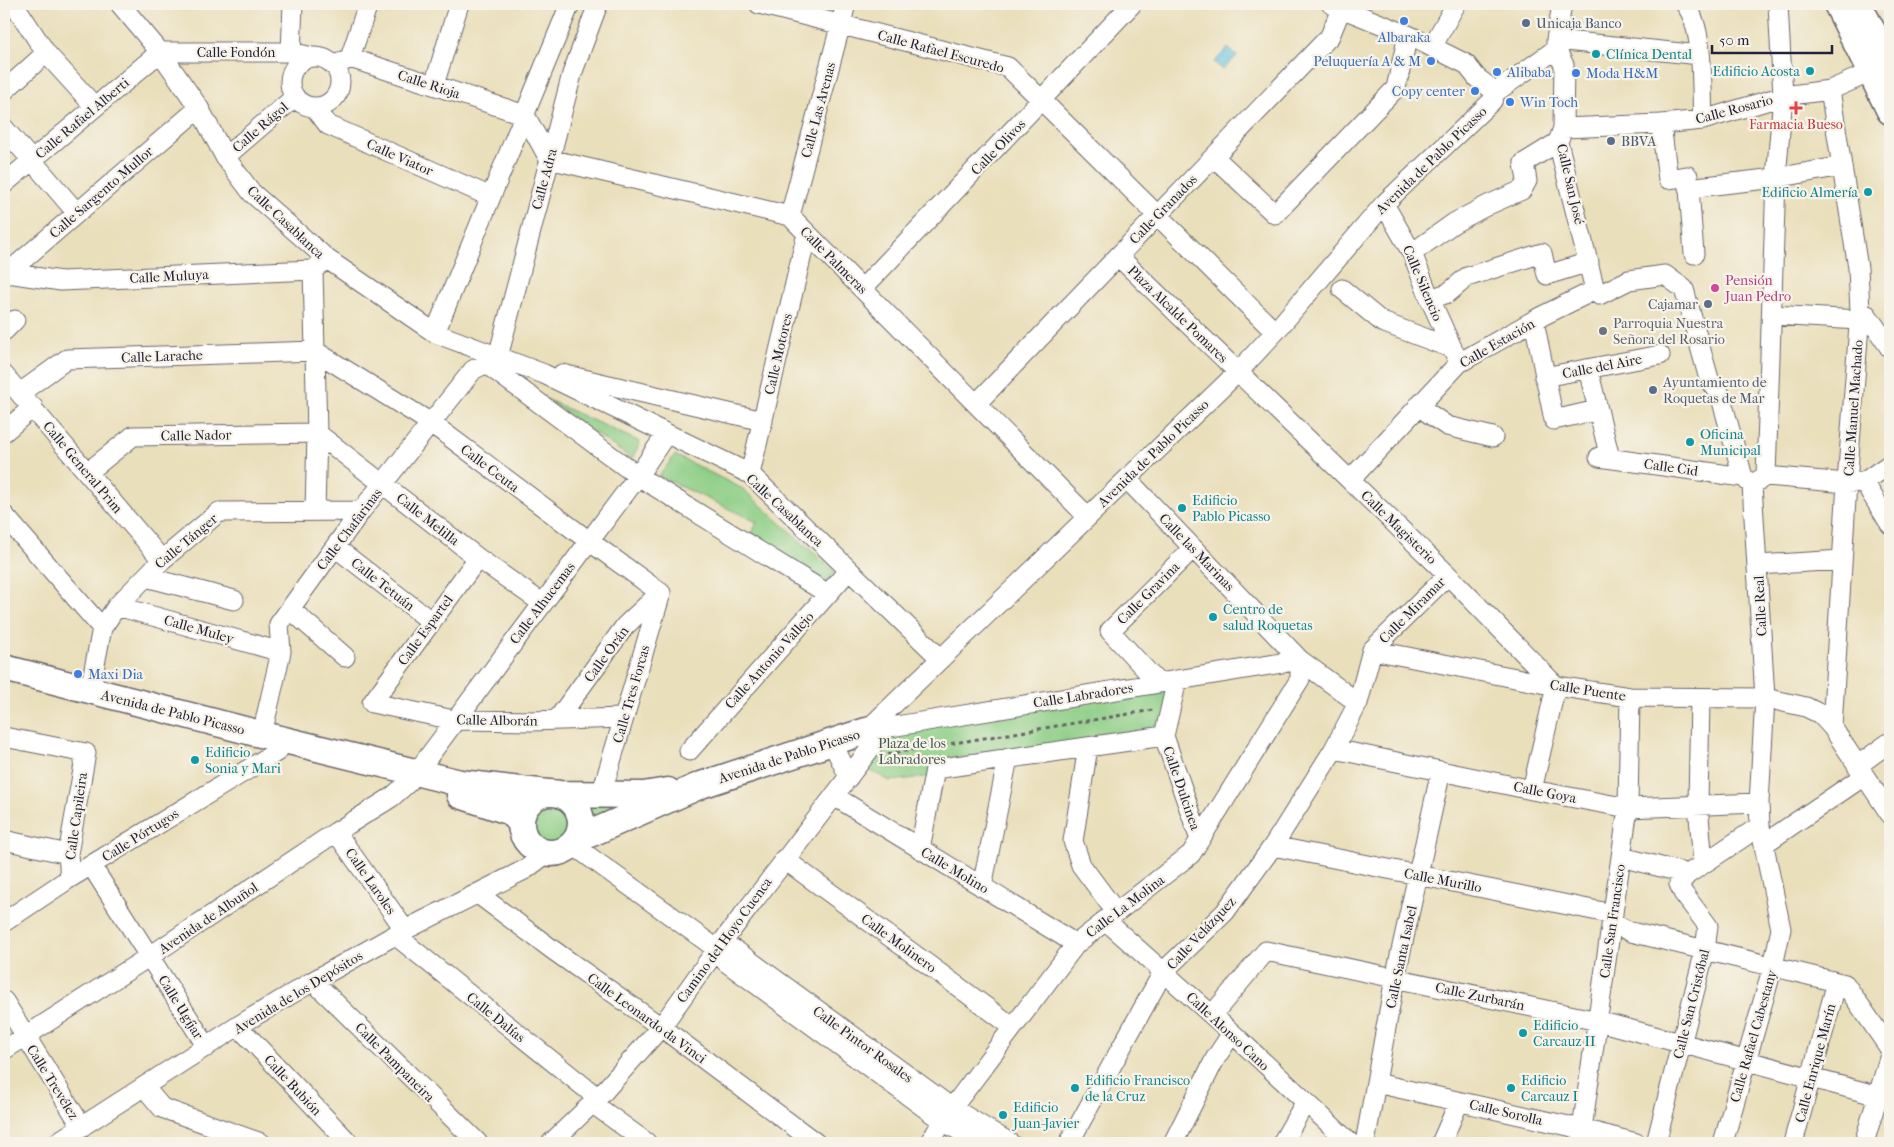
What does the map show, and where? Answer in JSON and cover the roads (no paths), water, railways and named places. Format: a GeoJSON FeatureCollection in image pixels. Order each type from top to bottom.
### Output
{"type":"FeatureCollection","features":[{"type":"Feature","properties":{"kind":"street"},"geometry":{"type":"LineString","coordinates":[[14,4],[46,53],[95,107]]}},
{"type":"Feature","properties":{"kind":"street","name":"Calle Casablanca"},"geometry":{"type":"LineString","coordinates":[[120,4],[160,52],[198,108],[225,157],[252,193],[320,265],[436,333],[492,360],[762,421]]}},
{"type":"Feature","properties":{"kind":"street"},"geometry":{"type":"LineString","coordinates":[[290,52],[293,4]]}},
{"type":"Feature","properties":{"kind":"street"},"geometry":{"type":"LineString","coordinates":[[342,62],[312,57],[299,62],[291,73],[291,89],[295,97],[302,104],[315,108],[328,104],[334,98],[339,91],[339,75],[342,62],[368,4]]}},
{"type":"Feature","properties":{"kind":"street"},"geometry":{"type":"LineString","coordinates":[[434,85],[459,4]]}},
{"type":"Feature","properties":{"kind":"street"},"geometry":{"type":"LineString","coordinates":[[436,333],[570,4]]}},
{"type":"Feature","properties":{"kind":"street","name":"Calle Adra"},"geometry":{"type":"LineString","coordinates":[[492,360],[572,74],[598,4]]}},
{"type":"Feature","properties":{"kind":"street","name":"Calle Rafael Escuredo"},"geometry":{"type":"LineString","coordinates":[[759,4],[1008,67],[1156,216]]}},
{"type":"Feature","properties":{"kind":"street","name":"Calle Las Arenas"},"geometry":{"type":"LineString","coordinates":[[790,216],[846,4]]}},
{"type":"Feature","properties":{"kind":"street","name":"Calle Olivos"},"geometry":{"type":"LineString","coordinates":[[862,288],[1132,4]]}},
{"type":"Feature","properties":{"kind":"street"},"geometry":{"type":"LineString","coordinates":[[1432,46],[1456,4]]}},
{"type":"Feature","properties":{"kind":"street"},"geometry":{"type":"LineString","coordinates":[[1562,4],[1556,44],[1700,55]]}},
{"type":"Feature","properties":{"kind":"street"},"geometry":{"type":"LineString","coordinates":[[1754,479],[1772,315],[1776,178],[1783,96],[1778,4]]}},
{"type":"Feature","properties":{"kind":"street"},"geometry":{"type":"LineString","coordinates":[[1838,4],[1881,68]]}},
{"type":"Feature","properties":{"kind":"street"},"geometry":{"type":"LineString","coordinates":[[1858,4],[1881,68],[1890,110]]}},
{"type":"Feature","properties":{"kind":"street"},"geometry":{"type":"LineString","coordinates":[[1338,5],[1432,46],[1466,64],[1477,78],[1496,92]]}},
{"type":"Feature","properties":{"kind":"street","name":"Calle Granados"},"geometry":{"type":"LineString","coordinates":[[976,404],[1330,36],[1338,5]]}},
{"type":"Feature","properties":{"kind":"street"},"geometry":{"type":"LineString","coordinates":[[1693,6],[1700,55],[1702,120]]}},
{"type":"Feature","properties":{"kind":"street"},"geometry":{"type":"LineString","coordinates":[[1214,157],[1275,214],[1396,88],[1408,35]]}},
{"type":"Feature","properties":{"kind":"street","name":"Avenida de Pablo Picasso"},"geometry":{"type":"LineString","coordinates":[[575,842],[701,785],[876,729],[941,658],[1238,371],[1275,332],[1384,204],[1492,101],[1496,92],[1556,44]]}},
{"type":"Feature","properties":{"kind":"street","name":"Calle San José"},"geometry":{"type":"LineString","coordinates":[[1556,44],[1564,65],[1561,135],[1596,290]]}},
{"type":"Feature","properties":{"kind":"street","name":"Calle Fondón"},"geometry":{"type":"LineString","coordinates":[[160,52],[290,52],[312,57]]}},
{"type":"Feature","properties":{"kind":"street","name":"Calle Rafael Alberti"},"geometry":{"type":"LineString","coordinates":[[4,184],[160,52]]}},
{"type":"Feature","properties":{"kind":"street"},"geometry":{"type":"LineString","coordinates":[[4,91],[46,53]]}},
{"type":"Feature","properties":{"kind":"street","name":"Calle Rioja"},"geometry":{"type":"LineString","coordinates":[[342,62],[434,85],[525,114]]}},
{"type":"Feature","properties":{"kind":"street","name":"Calle Rosario"},"geometry":{"type":"LineString","coordinates":[[1561,135],[1702,120],[1783,96],[1830,90],[1881,68]]}},
{"type":"Feature","properties":{"kind":"street","name":"Calle Manuel Machado"},"geometry":{"type":"LineString","coordinates":[[1830,90],[1858,268],[1860,316],[1856,482],[1842,560],[1832,727]]}},
{"type":"Feature","properties":{"kind":"street","name":"Calle Rágol"},"geometry":{"type":"LineString","coordinates":[[225,157],[295,97]]}},
{"type":"Feature","properties":{"kind":"street","name":"Calle Sargento Mullor"},"geometry":{"type":"LineString","coordinates":[[5,272],[77,213],[198,108]]}},
{"type":"Feature","properties":{"kind":"street","name":"Calle Viator"},"geometry":{"type":"LineString","coordinates":[[315,108],[328,125],[491,197]]}},
{"type":"Feature","properties":{"kind":"street"},"geometry":{"type":"LineString","coordinates":[[525,114],[549,159]]}},
{"type":"Feature","properties":{"kind":"street"},"geometry":{"type":"LineString","coordinates":[[1661,124],[1668,179],[1688,176],[1694,254]]}},
{"type":"Feature","properties":{"kind":"street"},"geometry":{"type":"LineString","coordinates":[[4,128],[77,213]]}},
{"type":"Feature","properties":{"kind":"street"},"geometry":{"type":"LineString","coordinates":[[1412,253],[1454,223],[1522,190],[1527,181],[1524,163],[1561,135]]}},
{"type":"Feature","properties":{"kind":"street","name":"Calle Palmeras"},"geometry":{"type":"LineString","coordinates":[[549,159],[790,216],[1088,517]]}},
{"type":"Feature","properties":{"kind":"street"},"geometry":{"type":"LineString","coordinates":[[1688,188],[1776,178],[1842,166]]}},
{"type":"Feature","properties":{"kind":"street","name":"Calle Silencio"},"geometry":{"type":"LineString","coordinates":[[1384,204],[1412,253],[1455,356]]}},
{"type":"Feature","properties":{"kind":"street"},"geometry":{"type":"LineString","coordinates":[[1156,216],[1275,332]]}},
{"type":"Feature","properties":{"kind":"street","name":"Calle Motores"},"geometry":{"type":"LineString","coordinates":[[750,474],[806,233]]}},
{"type":"Feature","properties":{"kind":"street"},"geometry":{"type":"LineString","coordinates":[[1430,299],[1448,293],[1467,277],[1542,253],[1547,274],[1589,262]]}},
{"type":"Feature","properties":{"kind":"street","name":"Plaza Alcalde Pomares"},"geometry":{"type":"LineString","coordinates":[[1118,256],[1238,371]]}},
{"type":"Feature","properties":{"kind":"street"},"geometry":{"type":"LineString","coordinates":[[315,511],[315,351],[320,265]]}},
{"type":"Feature","properties":{"kind":"street","name":"Calle Muluya"},"geometry":{"type":"LineString","coordinates":[[5,272],[61,281],[320,265]]}},
{"type":"Feature","properties":{"kind":"street","name":"Calle Estación"},"geometry":{"type":"LineString","coordinates":[[1350,480],[1418,406],[1455,356],[1534,321],[1596,290],[1598,295],[1629,280],[1665,276],[1684,289],[1709,379]]}},
{"type":"Feature","properties":{"kind":"street"},"geometry":{"type":"LineString","coordinates":[[1342,289],[1382,322],[1455,356]]}},
{"type":"Feature","properties":{"kind":"street"},"geometry":{"type":"LineString","coordinates":[[1772,315],[1868,315],[1890,348]]}},
{"type":"Feature","properties":{"kind":"street"},"geometry":{"type":"LineString","coordinates":[[1534,321],[1554,420],[1598,410],[1588,369]]}},
{"type":"Feature","properties":{"kind":"street","name":"Calle Larache"},"geometry":{"type":"LineString","coordinates":[[20,393],[67,359],[315,351]]}},
{"type":"Feature","properties":{"kind":"street","name":"Calle Ceuta"},"geometry":{"type":"LineString","coordinates":[[315,351],[430,423],[660,592]]}},
{"type":"Feature","properties":{"kind":"street","name":"Calle del Aire"},"geometry":{"type":"LineString","coordinates":[[1544,377],[1660,354]]}},
{"type":"Feature","properties":{"kind":"street"},"geometry":{"type":"LineString","coordinates":[[492,360],[638,476],[828,594]]}},
{"type":"Feature","properties":{"kind":"street","name":"Calle Chafarinas"},"geometry":{"type":"LineString","coordinates":[[270,742],[281,652],[280,624],[361,511],[430,423],[473,370],[492,360]]}},
{"type":"Feature","properties":{"kind":"street","name":"Calle Casablanca"},"geometry":{"type":"LineString","coordinates":[[519,365],[544,374],[750,474],[941,658]]}},
{"type":"Feature","properties":{"kind":"street","name":"Calle Magisterio"},"geometry":{"type":"LineString","coordinates":[[1238,371],[1448,575],[1556,686]]}},
{"type":"Feature","properties":{"kind":"street","name":"Calle General Prim"},"geometry":{"type":"LineString","coordinates":[[4,375],[162,560]]}},
{"type":"Feature","properties":{"kind":"street","name":"Calle Real"},"geometry":{"type":"LineString","coordinates":[[1709,379],[1720,394],[1754,479],[1765,698],[1759,803],[1762,835],[1781,929]]}},
{"type":"Feature","properties":{"kind":"street"},"geometry":{"type":"LineString","coordinates":[[1418,406],[1447,426],[1493,437]]}},
{"type":"Feature","properties":{"kind":"street"},"geometry":{"type":"LineString","coordinates":[[4,432],[33,407]]}},
{"type":"Feature","properties":{"kind":"street","name":"Calle Cid"},"geometry":{"type":"LineString","coordinates":[[1598,410],[1604,458],[1754,479],[1856,482]]}},
{"type":"Feature","properties":{"kind":"street","name":"Calle Nador"},"geometry":{"type":"LineString","coordinates":[[88,472],[133,436],[316,433]]}},
{"type":"Feature","properties":{"kind":"street","name":"Calle Melilla"},"geometry":{"type":"LineString","coordinates":[[316,433],[478,558],[542,603]]}},
{"type":"Feature","properties":{"kind":"street","name":"Calle Alhucemas"},"geometry":{"type":"LineString","coordinates":[[413,777],[638,476],[666,434]]}},
{"type":"Feature","properties":{"kind":"street"},"geometry":{"type":"LineString","coordinates":[[1890,464],[1856,482],[1890,524]]}},
{"type":"Feature","properties":{"kind":"street","name":"Calle las Marinas"},"geometry":{"type":"LineString","coordinates":[[1127,479],[1300,660],[1358,703]]}},
{"type":"Feature","properties":{"kind":"street","name":"Calle Tánger"},"geometry":{"type":"LineString","coordinates":[[90,690],[102,628],[117,606],[162,560],[219,512],[361,511]]}},
{"type":"Feature","properties":{"kind":"street"},"geometry":{"type":"LineString","coordinates":[[4,515],[102,628]]}},
{"type":"Feature","properties":{"kind":"street","name":"Calle Tetuán"},"geometry":{"type":"LineString","coordinates":[[335,547],[432,622]]}},
{"type":"Feature","properties":{"kind":"street","name":"Calle Gravina"},"geometry":{"type":"LineString","coordinates":[[1158,683],[1110,631],[1193,548]]}},
{"type":"Feature","properties":{"kind":"street","name":"Calle Espartel"},"geometry":{"type":"LineString","coordinates":[[372,703],[478,558]]}},
{"type":"Feature","properties":{"kind":"street"},"geometry":{"type":"LineString","coordinates":[[1758,565],[1842,560]]}},
{"type":"Feature","properties":{"kind":"street","name":"Calle Antonio Vallejo"},"geometry":{"type":"LineString","coordinates":[[689,751],[849,570]]}},
{"type":"Feature","properties":{"kind":"street","name":"Calle Miramar"},"geometry":{"type":"LineString","coordinates":[[1358,703],[1372,650],[1448,575]]}},
{"type":"Feature","properties":{"kind":"street"},"geometry":{"type":"LineString","coordinates":[[146,577],[234,600]]}},
{"type":"Feature","properties":{"kind":"street","name":"Calle Tres Forcas"},"geometry":{"type":"LineString","coordinates":[[601,795],[660,592]]}},
{"type":"Feature","properties":{"kind":"street","name":"Calle Orán"},"geometry":{"type":"LineString","coordinates":[[557,720],[625,626],[660,592]]}},
{"type":"Feature","properties":{"kind":"street","name":"Calle Muley"},"geometry":{"type":"LineString","coordinates":[[117,606],[281,652]]}},
{"type":"Feature","properties":{"kind":"street"},"geometry":{"type":"LineString","coordinates":[[290,609],[345,657]]}},
{"type":"Feature","properties":{"kind":"street","name":"Calle Puente"},"geometry":{"type":"LineString","coordinates":[[1372,650],[1556,686],[1630,697],[1765,698],[1806,708],[1820,714],[1832,727],[1890,814]]}},
{"type":"Feature","properties":{"kind":"street","name":"Calle Labradores"},"geometry":{"type":"LineString","coordinates":[[876,729],[1300,660]]}},
{"type":"Feature","properties":{"kind":"street","name":"Calle La Molina"},"geometry":{"type":"LineString","coordinates":[[929,1143],[1076,944],[1191,854],[1300,679],[1300,660]]}},
{"type":"Feature","properties":{"kind":"street","name":"Avenida de Pablo Picasso"},"geometry":{"type":"LineString","coordinates":[[4,668],[90,690],[270,742]]}},
{"type":"Feature","properties":{"kind":"street"},"geometry":{"type":"LineString","coordinates":[[920,849],[935,769],[1164,736],[1177,680]]}},
{"type":"Feature","properties":{"kind":"street","name":"Avenida de Pablo Picasso"},"geometry":{"type":"LineString","coordinates":[[4,683],[270,742],[413,777],[511,812],[521,823]]}},
{"type":"Feature","properties":{"kind":"street"},"geometry":{"type":"LineString","coordinates":[[1532,790],[1556,686]]}},
{"type":"Feature","properties":{"kind":"street","name":"Calle San Francisco"},"geometry":{"type":"LineString","coordinates":[[1580,1136],[1628,808],[1630,697]]}},
{"type":"Feature","properties":{"kind":"street"},"geometry":{"type":"LineString","coordinates":[[1700,698],[1698,805],[1703,862]]}},
{"type":"Feature","properties":{"kind":"street","name":"Calle Alborán"},"geometry":{"type":"LineString","coordinates":[[372,703],[454,720],[623,718]]}},
{"type":"Feature","properties":{"kind":"street","name":"Calle Velázquez"},"geometry":{"type":"LineString","coordinates":[[1069,1143],[1164,972],[1225,912],[1273,846],[1334,748],[1358,703]]}},
{"type":"Feature","properties":{"kind":"street","name":"Camino del Hoyo Cuenca"},"geometry":{"type":"LineString","coordinates":[[552,1143],[595,1101],[661,1027],[716,949],[863,758],[876,729]]}},
{"type":"Feature","properties":{"kind":"street","name":"Calle Dulcinea"},"geometry":{"type":"LineString","coordinates":[[1164,736],[1200,840]]}},
{"type":"Feature","properties":{"kind":"street","name":"Calle Capileira"},"geometry":{"type":"LineString","coordinates":[[4,737],[86,754],[68,854],[70,878]]}},
{"type":"Feature","properties":{"kind":"street","name":"Calle Pórtugos"},"geometry":{"type":"LineString","coordinates":[[4,922],[91,865],[270,742]]}},
{"type":"Feature","properties":{"kind":"street"},"geometry":{"type":"LineString","coordinates":[[832,742],[849,777]]}},
{"type":"Feature","properties":{"kind":"street"},"geometry":{"type":"LineString","coordinates":[[1622,857],[1688,874],[1703,862],[1762,835],[1861,771],[1890,742]]}},
{"type":"Feature","properties":{"kind":"street","name":"Calle Alonso Cano"},"geometry":{"type":"LineString","coordinates":[[1088,747],[1073,841],[1082,865],[1110,916],[1164,972],[1350,1143]]}},
{"type":"Feature","properties":{"kind":"street","name":"Calle Goya"},"geometry":{"type":"LineString","coordinates":[[1334,748],[1532,790],[1628,808],[1759,803]]}},
{"type":"Feature","properties":{"kind":"street"},"geometry":{"type":"LineString","coordinates":[[982,887],[1008,758]]}},
{"type":"Feature","properties":{"kind":"street","name":"Calle Santa Isabel"},"geometry":{"type":"LineString","coordinates":[[1365,1143],[1395,978],[1441,771]]}},
{"type":"Feature","properties":{"kind":"street","name":"Avenida de Pablo Picasso"},"geometry":{"type":"LineString","coordinates":[[413,777],[554,793],[601,795],[643,795],[701,785]]}},
{"type":"Feature","properties":{"kind":"street","name":"Avenida de Albuñol"},"geometry":{"type":"LineString","coordinates":[[4,1050],[392,797],[413,777]]}},
{"type":"Feature","properties":{"kind":"street"},"geometry":{"type":"LineString","coordinates":[[554,793],[573,802],[581,816],[582,824],[575,842],[565,851],[556,854],[546,854],[531,846],[522,832],[522,814],[532,800],[554,793]]}},
{"type":"Feature","properties":{"kind":"street","name":"Calle Molino"},"geometry":{"type":"LineString","coordinates":[[834,796],[1076,944]]}},
{"type":"Feature","properties":{"kind":"street","name":"Calle Laroles"},"geometry":{"type":"LineString","coordinates":[[336,832],[400,932]]}},
{"type":"Feature","properties":{"kind":"street"},"geometry":{"type":"LineString","coordinates":[[4,840],[68,854]]}},
{"type":"Feature","properties":{"kind":"street","name":"Calle Pintor Rosales"},"geometry":{"type":"LineString","coordinates":[[575,842],[716,949],[735,950],[948,1115],[981,1143]]}},
{"type":"Feature","properties":{"kind":"street","name":"Calle Murillo"},"geometry":{"type":"LineString","coordinates":[[1273,846],[1418,875],[1612,919],[1631,932],[1841,983]]}},
{"type":"Feature","properties":{"kind":"street","name":"Avenida de los Depósitos"},"geometry":{"type":"LineString","coordinates":[[56,1143],[145,1088],[238,1026],[313,981],[400,932],[526,869],[546,854]]}},
{"type":"Feature","properties":{"kind":"street","name":"Calle Molinero"},"geometry":{"type":"LineString","coordinates":[[784,859],[1013,1027]]}},
{"type":"Feature","properties":{"kind":"street","name":"Calle Ugíjar"},"geometry":{"type":"LineString","coordinates":[[91,865],[206,1047]]}},
{"type":"Feature","properties":{"kind":"street","name":"Calle San Cristóbal"},"geometry":{"type":"LineString","coordinates":[[1656,1143],[1705,950],[1708,926],[1682,893],[1680,884],[1688,874]]}},
{"type":"Feature","properties":{"kind":"street","name":"Calle Leonardo da Vinci"},"geometry":{"type":"LineString","coordinates":[[478,894],[816,1143]]}},
{"type":"Feature","properties":{"kind":"street","name":"Calle Rafael Cabestany"},"geometry":{"type":"LineString","coordinates":[[1722,1143],[1773,966],[1781,929]]}},
{"type":"Feature","properties":{"kind":"street","name":"Calle Dalías"},"geometry":{"type":"LineString","coordinates":[[400,932],[595,1101],[647,1143]]}},
{"type":"Feature","properties":{"kind":"street","name":"Calle Zurbarán"},"geometry":{"type":"LineString","coordinates":[[1212,1015],[1266,951],[1598,1021],[1884,1098]]}},
{"type":"Feature","properties":{"kind":"street","name":"Calle Pampaneira"},"geometry":{"type":"LineString","coordinates":[[313,981],[478,1143]]}},
{"type":"Feature","properties":{"kind":"street"},"geometry":{"type":"LineString","coordinates":[[1841,983],[1884,1028],[1890,1049]]}},
{"type":"Feature","properties":{"kind":"street","name":"Calle Enrique Marín"},"geometry":{"type":"LineString","coordinates":[[1793,1143],[1841,983]]}},
{"type":"Feature","properties":{"kind":"street","name":"Calle Trevélez"},"geometry":{"type":"LineString","coordinates":[[4,1001],[82,1127]]}},
{"type":"Feature","properties":{"kind":"street","name":"Calle Bubión"},"geometry":{"type":"LineString","coordinates":[[238,1026],[348,1143]]}},
{"type":"Feature","properties":{"kind":"street"},"geometry":{"type":"LineString","coordinates":[[1174,1143],[1215,1059],[1232,1033]]}},
{"type":"Feature","properties":{"kind":"street"},"geometry":{"type":"LineString","coordinates":[[1864,1143],[1884,1098],[1890,1055]]}},
{"type":"Feature","properties":{"kind":"street","name":"Calle Sorolla"},"geometry":{"type":"LineString","coordinates":[[1376,1083],[1459,1102],[1580,1136],[1636,1143]]}},
{"type":"Feature","properties":{"kind":"street"},"geometry":{"type":"LineString","coordinates":[[145,1088],[162,1108],[261,1143]]}},
{"type":"Feature","properties":{"kind":"street"},"geometry":{"type":"LineString","coordinates":[[1441,1143],[1459,1102]]}},
{"type":"Feature","properties":{"kind":"street"},"geometry":{"type":"LineString","coordinates":[[1282,1143],[1305,1103]]}},
{"type":"Feature","properties":{"kind":"street","name":"Calle Pintor Rosales"},"geometry":{"type":"LineString","coordinates":[[948,1115],[1010,1143]]}},
{"type":"Feature","properties":{"kind":"water"},"geometry":{"type":"Polygon","coordinates":[[[1228,48],[1237,56],[1223,70],[1214,62],[1228,48]]]}},
{"type":"Feature","properties":{"kind":"place","name":"Albaraka"},"geometry":{"type":"Point","coordinates":[1404,21]}},
{"type":"Feature","properties":{"kind":"place","name":"Unicaja Banco"},"geometry":{"type":"Point","coordinates":[1526,23]}},
{"type":"Feature","properties":{"kind":"place","name":"Clínica Dental"},"geometry":{"type":"Point","coordinates":[1596,54]}},
{"type":"Feature","properties":{"kind":"place","name":"Peluquería A & M"},"geometry":{"type":"Point","coordinates":[1431,61]}},
{"type":"Feature","properties":{"kind":"place","name":"Edificio Acosta"},"geometry":{"type":"Point","coordinates":[1810,71]}},
{"type":"Feature","properties":{"kind":"place","name":"Alibaba"},"geometry":{"type":"Point","coordinates":[1497,72]}},
{"type":"Feature","properties":{"kind":"place","name":"Moda H&M"},"geometry":{"type":"Point","coordinates":[1576,73]}},
{"type":"Feature","properties":{"kind":"place","name":"Copy center"},"geometry":{"type":"Point","coordinates":[1475,91]}},
{"type":"Feature","properties":{"kind":"place","name":"Win Toch"},"geometry":{"type":"Point","coordinates":[1510,102]}},
{"type":"Feature","properties":{"kind":"place","name":"Farmacia Bueso"},"geometry":{"type":"Point","coordinates":[1796,108]}},
{"type":"Feature","properties":{"kind":"place","name":"BBVA"},"geometry":{"type":"Point","coordinates":[1611,141]}},
{"type":"Feature","properties":{"kind":"place","name":"Edificio Almería"},"geometry":{"type":"Point","coordinates":[1868,192]}},
{"type":"Feature","properties":{"kind":"place","name":"Pensión Juan Pedro"},"geometry":{"type":"Point","coordinates":[1715,288]}},
{"type":"Feature","properties":{"kind":"place","name":"Cajamar"},"geometry":{"type":"Point","coordinates":[1708,304]}},
{"type":"Feature","properties":{"kind":"place","name":"Parroquia Nuestra Señora del Rosario"},"geometry":{"type":"Point","coordinates":[1603,331]}},
{"type":"Feature","properties":{"kind":"place","name":"Ayuntamiento de Roquetas de Mar"},"geometry":{"type":"Point","coordinates":[1653,390]}},
{"type":"Feature","properties":{"kind":"place","name":"Oficina Municipal"},"geometry":{"type":"Point","coordinates":[1690,442]}},
{"type":"Feature","properties":{"kind":"place","name":"Edificio Pablo Picasso"},"geometry":{"type":"Point","coordinates":[1182,508]}},
{"type":"Feature","properties":{"kind":"place","name":"Centro de salud Roquetas"},"geometry":{"type":"Point","coordinates":[1213,617]}},
{"type":"Feature","properties":{"kind":"place","name":"Maxi Dia"},"geometry":{"type":"Point","coordinates":[78,674]}},
{"type":"Feature","properties":{"kind":"place","name":"Edificio Sonia y Mari"},"geometry":{"type":"Point","coordinates":[195,760]}},
{"type":"Feature","properties":{"kind":"place","name":"Edificio Carcauz II"},"geometry":{"type":"Point","coordinates":[1523,1033]}},
{"type":"Feature","properties":{"kind":"place","name":"Edificio Francisco de la Cruz"},"geometry":{"type":"Point","coordinates":[1075,1088]}},
{"type":"Feature","properties":{"kind":"place","name":"Edificio Carcauz I"},"geometry":{"type":"Point","coordinates":[1511,1088]}},
{"type":"Feature","properties":{"kind":"place","name":"Edificio Juan-Javier"},"geometry":{"type":"Point","coordinates":[1003,1115]}},
{"type":"Feature","properties":{"kind":"park label","name":"Plaza de los Labradores"},"geometry":{"type":"Point","coordinates":[912,752]}}]}
